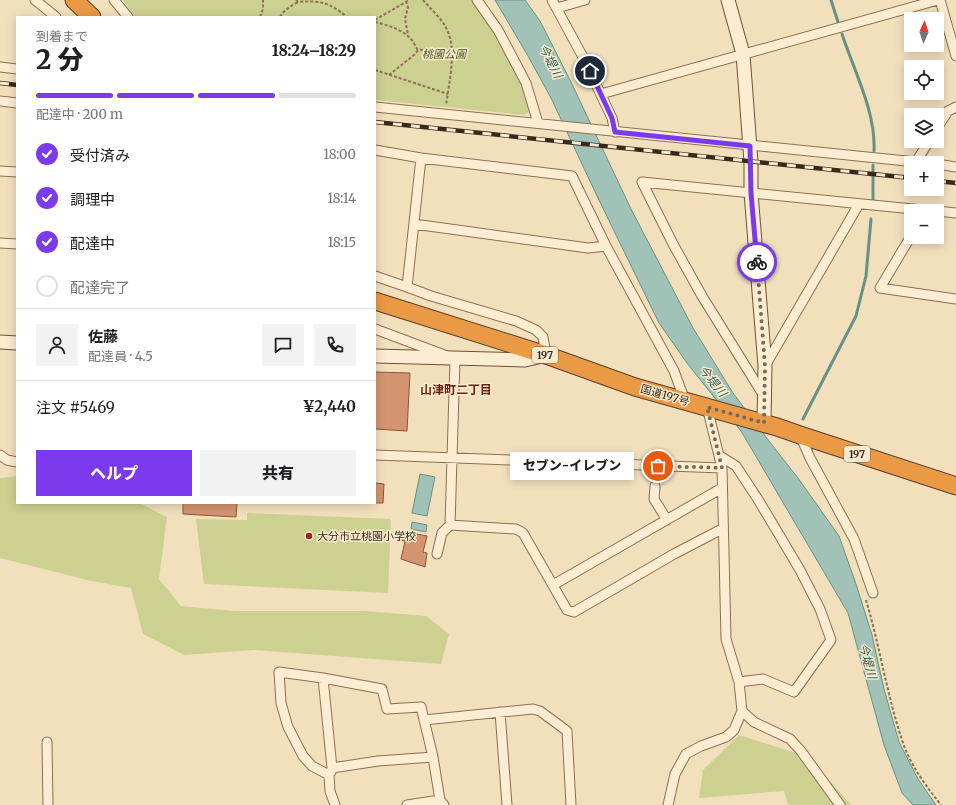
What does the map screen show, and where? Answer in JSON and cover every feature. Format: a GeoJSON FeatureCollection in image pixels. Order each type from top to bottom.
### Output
{"type":"FeatureCollection","features":[{"type":"Feature","properties":{"kind":"highway"},"geometry":{"type":"LineString","coordinates":[[74,0],[91,16]]}},
{"type":"Feature","properties":{"kind":"highway","name":"国道197号"},"geometry":{"type":"LineString","coordinates":[[376,300],[546,355],[635,387],[761,422],[956,486]]}},
{"type":"Feature","properties":{"kind":"street"},"geometry":{"type":"LineString","coordinates":[[35,0],[55,16]]}},
{"type":"Feature","properties":{"kind":"street"},"geometry":{"type":"LineString","coordinates":[[114,0],[127,16]]}},
{"type":"Feature","properties":{"kind":"street"},"geometry":{"type":"LineString","coordinates":[[477,0],[498,30],[526,83],[538,123]]}},
{"type":"Feature","properties":{"kind":"street"},"geometry":{"type":"LineString","coordinates":[[585,0],[555,4],[574,38],[601,94],[612,118],[615,132]]}},
{"type":"Feature","properties":{"kind":"street"},"geometry":{"type":"LineString","coordinates":[[728,0],[743,54],[750,146],[751,193],[765,366],[765,397],[761,422]]}},
{"type":"Feature","properties":{"kind":"street"},"geometry":{"type":"LineString","coordinates":[[601,94],[939,0],[956,56]]}},
{"type":"Feature","properties":{"kind":"street"},"geometry":{"type":"LineString","coordinates":[[0,67],[16,70]]}},
{"type":"Feature","properties":{"kind":"street"},"geometry":{"type":"LineString","coordinates":[[0,102],[16,103]]}},
{"type":"Feature","properties":{"kind":"street"},"geometry":{"type":"LineString","coordinates":[[376,107],[904,161]]}},
{"type":"Feature","properties":{"kind":"street"},"geometry":{"type":"LineString","coordinates":[[944,117],[948,111],[956,107]]}},
{"type":"Feature","properties":{"kind":"street"},"geometry":{"type":"LineString","coordinates":[[376,150],[420,158],[572,176],[606,246],[674,371],[685,401]]}},
{"type":"Feature","properties":{"kind":"street"},"geometry":{"type":"LineString","coordinates":[[407,287],[420,158]]}},
{"type":"Feature","properties":{"kind":"street"},"geometry":{"type":"LineString","coordinates":[[944,165],[956,167]]}},
{"type":"Feature","properties":{"kind":"street"},"geometry":{"type":"LineString","coordinates":[[0,171],[16,172]]}},
{"type":"Feature","properties":{"kind":"street"},"geometry":{"type":"LineString","coordinates":[[765,397],[702,296],[673,244],[642,182],[904,209]]}},
{"type":"Feature","properties":{"kind":"street"},"geometry":{"type":"LineString","coordinates":[[765,366],[859,204]]}},
{"type":"Feature","properties":{"kind":"street"},"geometry":{"type":"LineString","coordinates":[[944,212],[956,213]]}},
{"type":"Feature","properties":{"kind":"street"},"geometry":{"type":"LineString","coordinates":[[414,224],[588,248],[606,246]]}},
{"type":"Feature","properties":{"kind":"street"},"geometry":{"type":"LineString","coordinates":[[0,243],[16,244]]}},
{"type":"Feature","properties":{"kind":"street"},"geometry":{"type":"LineString","coordinates":[[906,244],[880,288],[956,299]]}},
{"type":"Feature","properties":{"kind":"street"},"geometry":{"type":"LineString","coordinates":[[376,276],[431,296],[516,321],[536,330],[543,337],[546,355],[525,360],[376,356]]}},
{"type":"Feature","properties":{"kind":"street"},"geometry":{"type":"LineString","coordinates":[[376,329],[455,359]]}},
{"type":"Feature","properties":{"kind":"street"},"geometry":{"type":"LineString","coordinates":[[0,342],[16,343]]}},
{"type":"Feature","properties":{"kind":"street"},"geometry":{"type":"LineString","coordinates":[[437,554],[442,533],[450,525],[455,359]]}},
{"type":"Feature","properties":{"kind":"street"},"geometry":{"type":"LineString","coordinates":[[668,805],[674,774],[686,754],[701,746],[726,737],[734,730],[742,711],[739,682],[726,639],[722,529],[722,468],[711,408]]}},
{"type":"Feature","properties":{"kind":"street"},"geometry":{"type":"LineString","coordinates":[[800,435],[810,458],[854,539],[870,596]]}},
{"type":"Feature","properties":{"kind":"street"},"geometry":{"type":"LineString","coordinates":[[0,455],[7,460],[16,462]]}},
{"type":"Feature","properties":{"kind":"street"},"geometry":{"type":"LineString","coordinates":[[376,455],[722,468]]}},
{"type":"Feature","properties":{"kind":"street"},"geometry":{"type":"LineString","coordinates":[[720,456],[736,466],[759,501],[800,570],[820,609],[832,640],[794,692],[763,680],[739,682]]}},
{"type":"Feature","properties":{"kind":"street"},"geometry":{"type":"LineString","coordinates":[[655,486],[654,499],[667,520]]}},
{"type":"Feature","properties":{"kind":"street"},"geometry":{"type":"LineString","coordinates":[[553,585],[722,488]]}},
{"type":"Feature","properties":{"kind":"street"},"geometry":{"type":"LineString","coordinates":[[450,525],[516,529],[524,533],[567,610],[574,612],[674,554],[722,529]]}},
{"type":"Feature","properties":{"kind":"street"},"geometry":{"type":"LineString","coordinates":[[407,805],[442,803],[433,757],[420,707],[387,709],[382,689],[323,678],[279,672],[281,702],[288,727],[303,756],[312,766],[331,771],[378,761],[433,757]]}},
{"type":"Feature","properties":{"kind":"street"},"geometry":{"type":"LineString","coordinates":[[323,678],[331,771],[330,791],[335,805]]}},
{"type":"Feature","properties":{"kind":"street"},"geometry":{"type":"LineString","coordinates":[[424,720],[533,709],[540,710],[567,731],[571,805]]}},
{"type":"Feature","properties":{"kind":"street"},"geometry":{"type":"LineString","coordinates":[[742,711],[754,722],[790,738],[840,805]]}},
{"type":"Feature","properties":{"kind":"street"},"geometry":{"type":"LineString","coordinates":[[500,712],[507,805]]}},
{"type":"Feature","properties":{"kind":"street"},"geometry":{"type":"LineString","coordinates":[[48,742],[48,805]]}},
{"type":"Feature","properties":{"kind":"path"},"geometry":{"type":"LineString","coordinates":[[260,16],[263,9],[263,0]]}},
{"type":"Feature","properties":{"kind":"path"},"geometry":{"type":"LineString","coordinates":[[281,16],[283,12],[297,1],[316,0],[328,2],[346,16]]}},
{"type":"Feature","properties":{"kind":"path"},"geometry":{"type":"LineString","coordinates":[[423,0],[440,19],[447,30],[451,53],[446,114]]}},
{"type":"Feature","properties":{"kind":"path"},"geometry":{"type":"LineString","coordinates":[[376,20],[407,1],[408,6],[405,19],[408,36]]}},
{"type":"Feature","properties":{"kind":"path"},"geometry":{"type":"LineString","coordinates":[[376,21],[408,36],[419,49],[432,52],[451,53]]}},
{"type":"Feature","properties":{"kind":"path"},"geometry":{"type":"LineString","coordinates":[[389,75],[414,55],[419,49]]}},
{"type":"Feature","properties":{"kind":"path"},"geometry":{"type":"LineString","coordinates":[[376,70],[448,94]]}},
{"type":"Feature","properties":{"kind":"path"},"geometry":{"type":"LineString","coordinates":[[870,596],[874,628],[886,680],[904,744],[920,777],[941,805]]}},
{"type":"Feature","properties":{"kind":"green space","name":"桃園公園"},"geometry":{"type":"Polygon","coordinates":[[[123,0],[471,0],[480,11],[518,70],[531,111],[524,115],[376,100],[376,16],[134,16],[123,0]]]}},
{"type":"Feature","properties":{"kind":"green space"},"geometry":{"type":"Polygon","coordinates":[[[16,476],[16,504],[141,504],[167,517],[159,579],[181,606],[234,611],[366,611],[426,616],[449,634],[441,664],[254,650],[184,655],[143,634],[131,588],[91,581],[0,558],[0,478],[16,476]]]}},
{"type":"Feature","properties":{"kind":"green space"},"geometry":{"type":"Polygon","coordinates":[[[247,513],[391,519],[388,593],[204,584],[196,519],[247,520],[247,513]]]}},
{"type":"Feature","properties":{"kind":"green space"},"geometry":{"type":"Polygon","coordinates":[[[739,735],[809,757],[851,805],[788,805],[784,791],[699,798],[703,770],[739,735]]]}},
{"type":"Feature","properties":{"kind":"water","name":"今堤川"},"geometry":{"type":"Polygon","coordinates":[[[495,0],[525,0],[540,21],[570,80],[631,209],[693,328],[733,393],[798,478],[839,536],[872,635],[884,689],[899,742],[918,779],[936,805],[913,805],[902,793],[884,745],[848,613],[741,431],[687,363],[659,323],[551,98],[495,0]]]}},
{"type":"Feature","properties":{"kind":"water"},"geometry":{"type":"Polygon","coordinates":[[[420,474],[435,477],[427,516],[412,513],[420,474]]]}},
{"type":"Feature","properties":{"kind":"water"},"geometry":{"type":"Polygon","coordinates":[[[412,522],[427,525],[426,532],[411,529],[412,522]]]}},
{"type":"Feature","properties":{"kind":"building"},"geometry":{"type":"Polygon","coordinates":[[[376,372],[410,373],[407,431],[376,429],[376,372]]]}},
{"type":"Feature","properties":{"kind":"building"},"geometry":{"type":"Polygon","coordinates":[[[376,483],[384,484],[383,503],[376,503],[376,483]]]}},
{"type":"Feature","properties":{"kind":"building"},"geometry":{"type":"Polygon","coordinates":[[[183,504],[237,504],[236,517],[183,514],[183,504]]]}},
{"type":"Feature","properties":{"kind":"building"},"geometry":{"type":"Polygon","coordinates":[[[402,531],[427,536],[423,552],[427,553],[425,567],[401,559],[405,541],[400,540],[402,531]]]}},
{"type":"Feature","properties":{"kind":"waterway"},"geometry":{"type":"LineString","coordinates":[[831,0],[838,22]]}},
{"type":"Feature","properties":{"kind":"waterway"},"geometry":{"type":"LineString","coordinates":[[842,34],[872,121],[874,151]]}},
{"type":"Feature","properties":{"kind":"waterway"},"geometry":{"type":"LineString","coordinates":[[873,165],[873,199]]}},
{"type":"Feature","properties":{"kind":"waterway"},"geometry":{"type":"LineString","coordinates":[[803,419],[856,316],[866,276],[871,219]]}},
{"type":"Feature","properties":{"kind":"railway"},"geometry":{"type":"LineString","coordinates":[[0,83],[16,85]]}},
{"type":"Feature","properties":{"kind":"railway"},"geometry":{"type":"LineString","coordinates":[[376,122],[904,177]]}},
{"type":"Feature","properties":{"kind":"railway"},"geometry":{"type":"LineString","coordinates":[[944,182],[956,183]]}},
{"type":"Feature","properties":{"kind":"way so far"},"geometry":{"type":"LineString","coordinates":[[658,466],[722,468],[707,407],[764,423],[765,366],[757,262]]}},
{"type":"Feature","properties":{"kind":"place","name":"セブン-イレブン"},"geometry":{"type":"Point","coordinates":[658,466]}},
{"type":"Feature","properties":{"kind":"place","name":"大分市立桃園小学校"},"geometry":{"type":"Point","coordinates":[309,536]}},
{"type":"Feature","properties":{"kind":"district","name":"山津町二丁目"},"geometry":{"type":"Point","coordinates":[456,389]}},
{"type":"Feature","properties":{"kind":"route"},"geometry":{"type":"LineString","coordinates":[[590,71],[612,118],[615,132],[750,146],[751,193],[757,262]]}}]}
